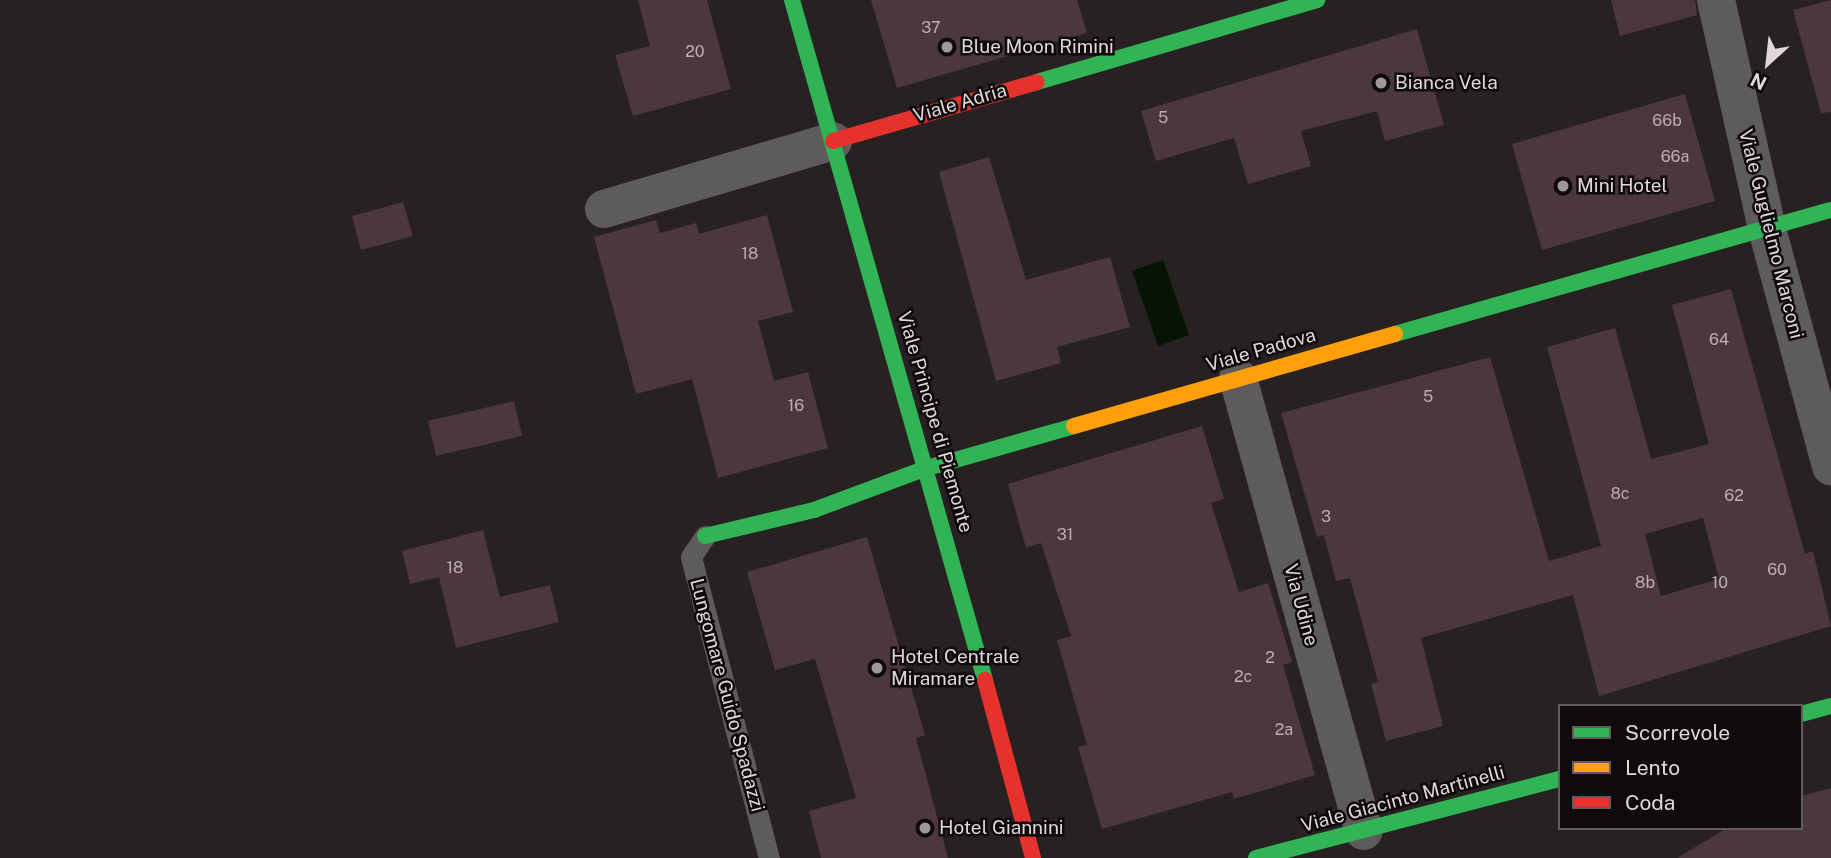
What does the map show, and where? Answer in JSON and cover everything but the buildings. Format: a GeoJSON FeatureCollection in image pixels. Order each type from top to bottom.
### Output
{"type":"FeatureCollection","features":[{"type":"Feature","properties":{"kind":"street","name":"Viale Principe di Piemonte"},"geometry":{"type":"LineString","coordinates":[[792,0],[927,468],[1033,858]]}},
{"type":"Feature","properties":{"kind":"street","name":"Viale Adria"},"geometry":{"type":"LineString","coordinates":[[604,209],[1317,0]]}},
{"type":"Feature","properties":{"kind":"street","name":"Viale Guglielmo Marconi"},"geometry":{"type":"LineString","coordinates":[[1716,0],[1768,229],[1831,467]]}},
{"type":"Feature","properties":{"kind":"street","name":"Viale Padova"},"geometry":{"type":"LineString","coordinates":[[705,536],[814,510],[927,468],[1831,211]]}},
{"type":"Feature","properties":{"kind":"street","name":"Via Udine"},"geometry":{"type":"LineString","coordinates":[[1238,378],[1364,831]]}},
{"type":"Feature","properties":{"kind":"street"},"geometry":{"type":"LineString","coordinates":[[1803,713],[1831,706]]}},
{"type":"Feature","properties":{"kind":"street","name":"Viale Giacinto Martinelli"},"geometry":{"type":"LineString","coordinates":[[1256,858],[1558,780]]}},
{"type":"Feature","properties":{"kind":"lane","name":"Lungomare Guido Spadazzi"},"geometry":{"type":"LineString","coordinates":[[705,536],[691,557],[769,858]]}},
{"type":"Feature","properties":{"kind":"shaded area"},"geometry":{"type":"Polygon","coordinates":[[[1163,260],[1189,335],[1158,346],[1132,271],[1163,260]]]}},
{"type":"Feature","properties":{"kind":"traffic: fast"},"geometry":{"type":"LineString","coordinates":[[792,0],[985,680]]}},
{"type":"Feature","properties":{"kind":"traffic: fast"},"geometry":{"type":"LineString","coordinates":[[1037,82],[1317,0]]}},
{"type":"Feature","properties":{"kind":"traffic: fast"},"geometry":{"type":"LineString","coordinates":[[1395,334],[1831,210]]}},
{"type":"Feature","properties":{"kind":"traffic: fast"},"geometry":{"type":"LineString","coordinates":[[705,536],[814,510],[927,468],[1074,426]]}},
{"type":"Feature","properties":{"kind":"traffic: fast"},"geometry":{"type":"LineString","coordinates":[[1803,713],[1831,706]]}},
{"type":"Feature","properties":{"kind":"traffic: fast"},"geometry":{"type":"LineString","coordinates":[[1256,858],[1558,780]]}},
{"type":"Feature","properties":{"kind":"traffic: slow"},"geometry":{"type":"LineString","coordinates":[[1074,426],[1395,334]]}},
{"type":"Feature","properties":{"kind":"traffic: jam"},"geometry":{"type":"LineString","coordinates":[[833,141],[1037,82]]}},
{"type":"Feature","properties":{"kind":"traffic: jam"},"geometry":{"type":"LineString","coordinates":[[985,680],[1033,858]]}},
{"type":"Feature","properties":{"kind":"place","name":"Blue Moon Rimini"},"geometry":{"type":"Point","coordinates":[947,47]}},
{"type":"Feature","properties":{"kind":"place","name":"Bianca Vela"},"geometry":{"type":"Point","coordinates":[1381,83]}},
{"type":"Feature","properties":{"kind":"place","name":"Mini Hotel"},"geometry":{"type":"Point","coordinates":[1563,186]}},
{"type":"Feature","properties":{"kind":"place","name":"Hotel Centrale Miramare"},"geometry":{"type":"Point","coordinates":[877,668]}},
{"type":"Feature","properties":{"kind":"place","name":"Hotel Giannini"},"geometry":{"type":"Point","coordinates":[925,828]}}]}
